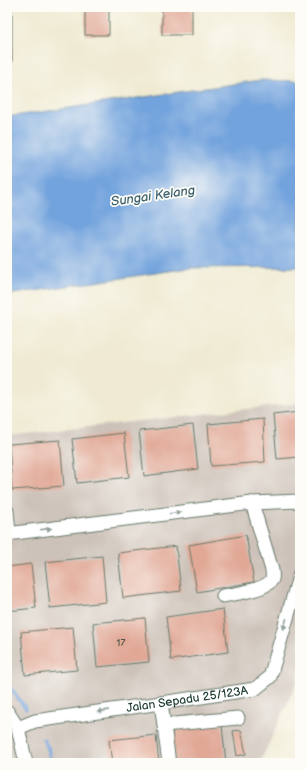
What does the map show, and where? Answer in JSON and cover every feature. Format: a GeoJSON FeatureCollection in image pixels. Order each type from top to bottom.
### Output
{"type":"FeatureCollection","features":[{"type":"Feature","properties":{"kind":"street"},"geometry":{"type":"LineString","coordinates":[[7,511],[8,533],[252,503],[300,501]]}},
{"type":"Feature","properties":{"kind":"street"},"geometry":{"type":"LineString","coordinates":[[222,596],[263,587],[273,578],[252,503]]}},
{"type":"Feature","properties":{"kind":"street","name":"Jalan Sepadu 25/123A"},"geometry":{"type":"LineString","coordinates":[[18,728],[35,721],[255,689],[270,677],[300,573]]}},
{"type":"Feature","properties":{"kind":"street"},"geometry":{"type":"LineString","coordinates":[[161,703],[169,763]]}},
{"type":"Feature","properties":{"kind":"street"},"geometry":{"type":"LineString","coordinates":[[7,711],[18,728],[26,763]]}},
{"type":"Feature","properties":{"kind":"street"},"geometry":{"type":"LineString","coordinates":[[164,725],[238,718]]}},
{"type":"Feature","properties":{"kind":"shaded area"},"geometry":{"type":"Polygon","coordinates":[[[300,403],[300,670],[297,682],[260,763],[7,763],[7,436],[300,403]]]}},
{"type":"Feature","properties":{"kind":"water","name":"Sungai Kelang"},"geometry":{"type":"Polygon","coordinates":[[[261,80],[300,81],[300,267],[189,268],[7,295],[7,117],[261,80]]]}},
{"type":"Feature","properties":{"kind":"building"},"geometry":{"type":"Polygon","coordinates":[[[7,7],[12,7],[12,62],[7,62],[7,7]]]}},
{"type":"Feature","properties":{"kind":"building"},"geometry":{"type":"Polygon","coordinates":[[[85,7],[109,7],[109,35],[85,35],[85,7]]]}},
{"type":"Feature","properties":{"kind":"building"},"geometry":{"type":"Polygon","coordinates":[[[162,7],[192,7],[192,35],[162,35],[162,7]]]}},
{"type":"Feature","properties":{"kind":"building"},"geometry":{"type":"Polygon","coordinates":[[[300,412],[300,457],[277,459],[273,415],[300,412]]]}},
{"type":"Feature","properties":{"kind":"building"},"geometry":{"type":"Polygon","coordinates":[[[263,419],[265,462],[211,466],[208,424],[263,419]]]}},
{"type":"Feature","properties":{"kind":"building"},"geometry":{"type":"Polygon","coordinates":[[[193,425],[198,469],[144,476],[139,431],[193,425]]]}},
{"type":"Feature","properties":{"kind":"building"},"geometry":{"type":"Polygon","coordinates":[[[124,433],[129,477],[77,483],[72,439],[124,433]]]}},
{"type":"Feature","properties":{"kind":"building"},"geometry":{"type":"Polygon","coordinates":[[[60,440],[64,486],[12,490],[9,444],[60,440]]]}},
{"type":"Feature","properties":{"kind":"building"},"geometry":{"type":"Polygon","coordinates":[[[246,535],[254,582],[197,592],[189,545],[246,535]]]}},
{"type":"Feature","properties":{"kind":"building"},"geometry":{"type":"Polygon","coordinates":[[[176,546],[181,591],[123,598],[118,553],[176,546]]]}},
{"type":"Feature","properties":{"kind":"building"},"geometry":{"type":"Polygon","coordinates":[[[102,556],[106,602],[50,608],[45,562],[102,556]]]}},
{"type":"Feature","properties":{"kind":"building"},"geometry":{"type":"Polygon","coordinates":[[[31,564],[36,608],[7,611],[7,567],[31,564]]]}},
{"type":"Feature","properties":{"kind":"building"},"geometry":{"type":"Polygon","coordinates":[[[223,609],[228,652],[171,660],[166,617],[223,609]]]}},
{"type":"Feature","properties":{"kind":"building"},"geometry":{"type":"Polygon","coordinates":[[[145,618],[149,662],[97,667],[93,623],[145,618]]]}},
{"type":"Feature","properties":{"kind":"building"},"geometry":{"type":"Polygon","coordinates":[[[73,627],[77,670],[25,675],[21,632],[73,627]]]}},
{"type":"Feature","properties":{"kind":"building"},"geometry":{"type":"Polygon","coordinates":[[[222,725],[226,763],[175,763],[172,731],[222,725]]]}},
{"type":"Feature","properties":{"kind":"building"},"geometry":{"type":"Polygon","coordinates":[[[241,730],[246,754],[237,756],[233,731],[241,730]]]}},
{"type":"Feature","properties":{"kind":"building"},"geometry":{"type":"Polygon","coordinates":[[[156,735],[159,763],[112,763],[109,740],[156,735]]]}},
{"type":"Feature","properties":{"kind":"waterway"},"geometry":{"type":"LineString","coordinates":[[7,683],[26,709]]}},
{"type":"Feature","properties":{"kind":"waterway"},"geometry":{"type":"LineString","coordinates":[[43,739],[48,748],[51,763]]}}]}
